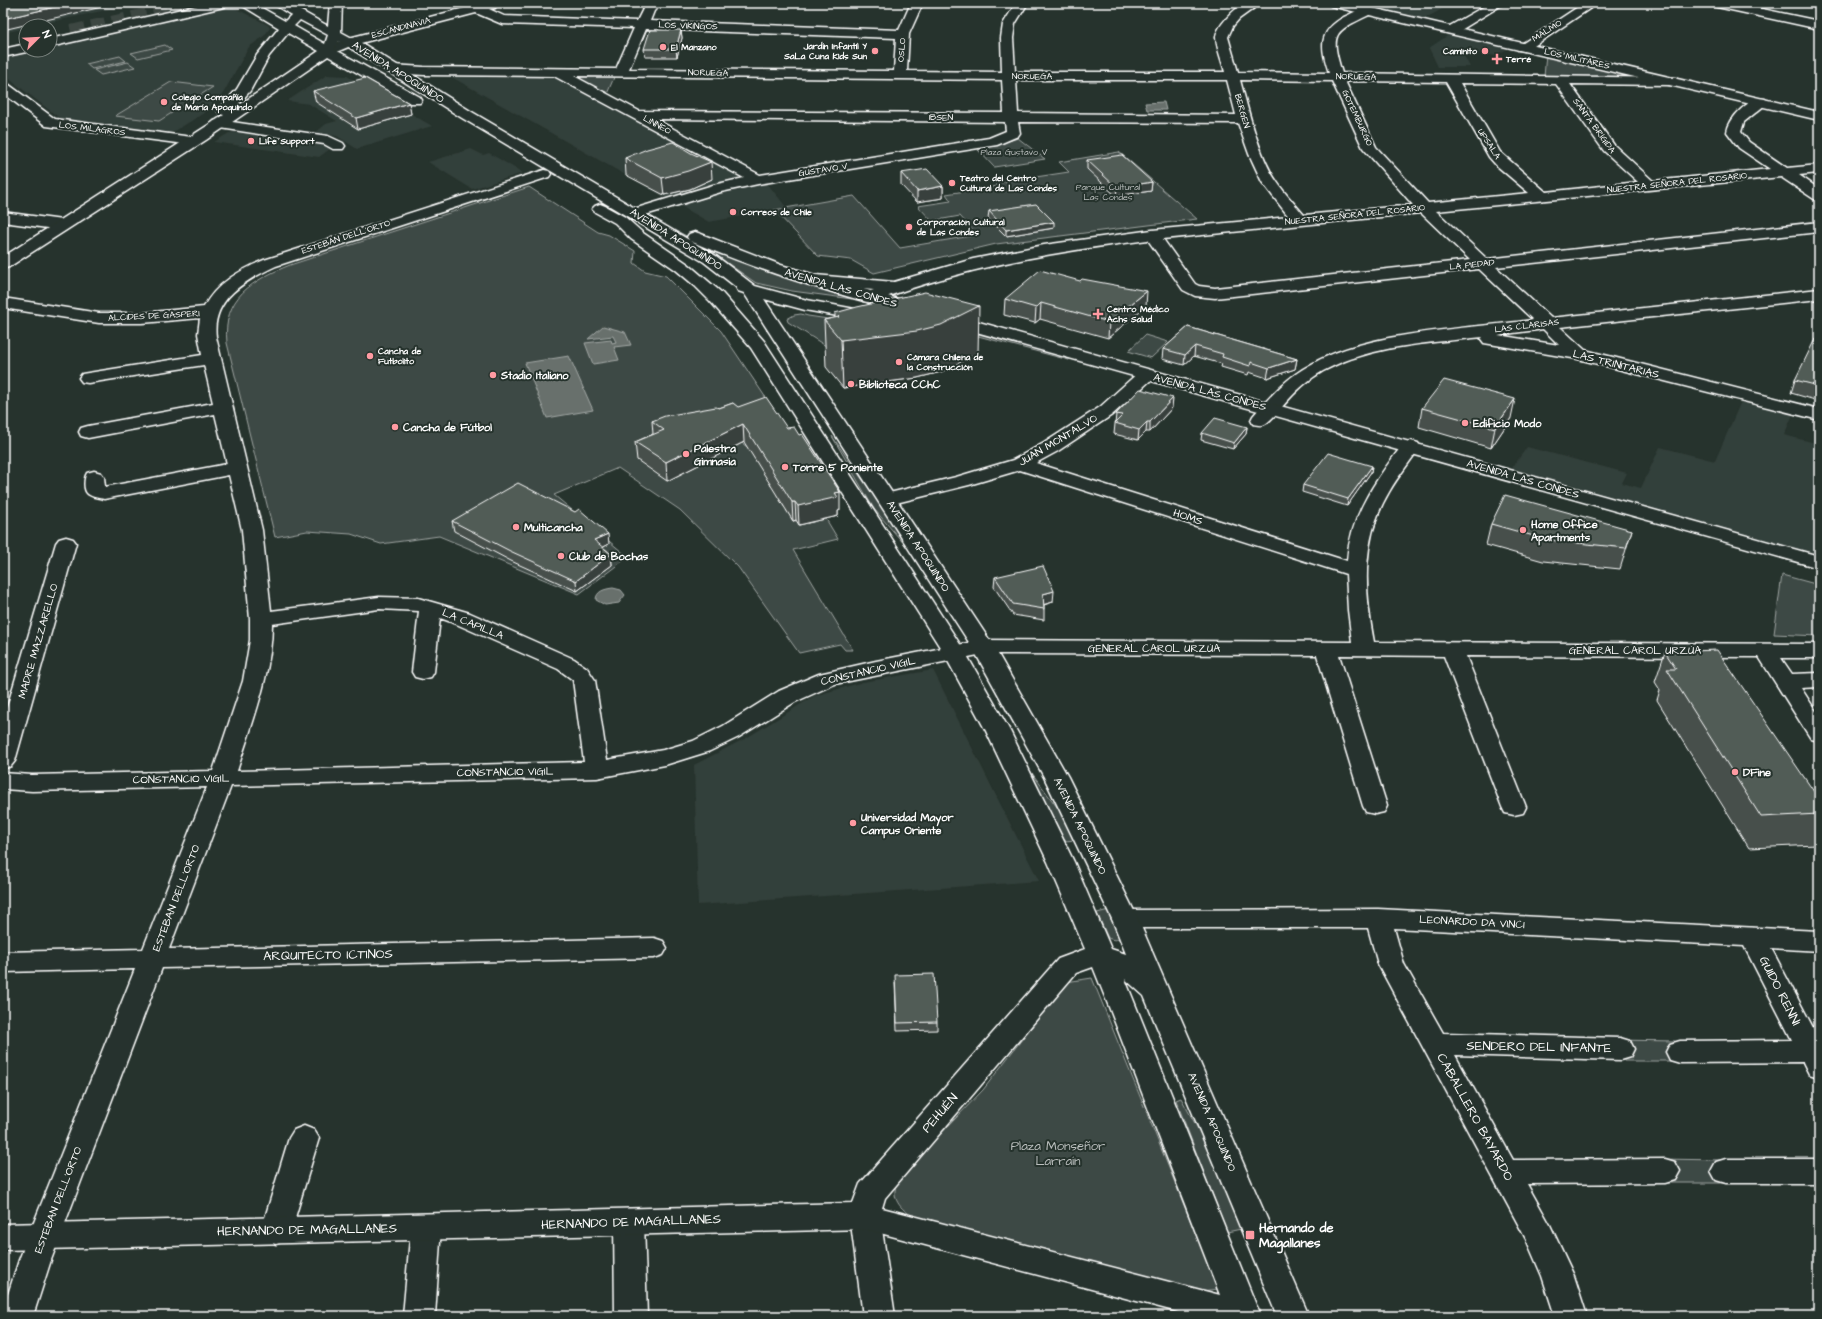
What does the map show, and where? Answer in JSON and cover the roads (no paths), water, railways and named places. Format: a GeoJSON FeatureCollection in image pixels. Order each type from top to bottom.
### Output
{"type":"FeatureCollection","features":[{"type":"Feature","properties":{"kind":"street"},"geometry":{"type":"LineString","coordinates":[[58,35],[75,30],[224,3]]}},
{"type":"Feature","properties":{"kind":"street","name":"AVENIDA APOQUINDO"},"geometry":{"type":"LineString","coordinates":[[244,3],[356,65],[424,106]]}},
{"type":"Feature","properties":{"kind":"street","name":"AVENIDA APOQUINDO"},"geometry":{"type":"LineString","coordinates":[[278,3],[302,10],[335,34],[466,115],[611,198],[710,259],[750,290],[768,320],[888,499],[983,647],[1074,811],[1158,993],[1293,1316]]}},
{"type":"Feature","properties":{"kind":"street"},"geometry":{"type":"LineString","coordinates":[[329,50],[335,34],[334,13],[336,3]]}},
{"type":"Feature","properties":{"kind":"street","name":"ESCANDINAVIA"},"geometry":{"type":"LineString","coordinates":[[192,141],[303,70],[329,50],[349,42],[498,3]]}},
{"type":"Feature","properties":{"kind":"street"},"geometry":{"type":"LineString","coordinates":[[621,72],[649,9],[656,3]]}},
{"type":"Feature","properties":{"kind":"street"},"geometry":{"type":"LineString","coordinates":[[1011,118],[1007,38],[1009,24],[1022,3]]}},
{"type":"Feature","properties":{"kind":"street","name":"BERGEN"},"geometry":{"type":"LineString","coordinates":[[1255,3],[1233,18],[1228,24],[1222,37],[1244,119],[1256,154],[1269,182],[1300,220]]}},
{"type":"Feature","properties":{"kind":"street","name":"LOS MILITARES"},"geometry":{"type":"LineString","coordinates":[[1335,3],[1819,116]]}},
{"type":"Feature","properties":{"kind":"street"},"geometry":{"type":"LineString","coordinates":[[1452,30],[1499,3]]}},
{"type":"Feature","properties":{"kind":"street","name":"MALMO"},"geometry":{"type":"LineString","coordinates":[[1523,47],[1592,3]]}},
{"type":"Feature","properties":{"kind":"street"},"geometry":{"type":"LineString","coordinates":[[1716,3],[1819,25]]}},
{"type":"Feature","properties":{"kind":"street","name":"OSLO"},"geometry":{"type":"LineString","coordinates":[[900,75],[903,34],[912,4]]}},
{"type":"Feature","properties":{"kind":"street","name":"LOS VIKINGOS"},"geometry":{"type":"LineString","coordinates":[[477,8],[502,20],[903,34]]}},
{"type":"Feature","properties":{"kind":"street"},"geometry":{"type":"LineString","coordinates":[[3,264],[192,141],[193,137],[238,98],[250,82],[263,55],[302,10]]}},
{"type":"Feature","properties":{"kind":"street","name":"GOTEMBURGO"},"geometry":{"type":"LineString","coordinates":[[1367,11],[1334,30],[1330,37],[1329,46],[1330,56],[1337,77],[1370,148],[1425,208],[1482,264],[1579,354]]}},
{"type":"Feature","properties":{"kind":"street"},"geometry":{"type":"LineString","coordinates":[[58,31],[75,30]]}},
{"type":"Feature","properties":{"kind":"street"},"geometry":{"type":"LineString","coordinates":[[58,39],[75,30]]}},
{"type":"Feature","properties":{"kind":"street"},"geometry":{"type":"LineString","coordinates":[[3,42],[18,39]]}},
{"type":"Feature","properties":{"kind":"street"},"geometry":{"type":"LineString","coordinates":[[3,47],[18,44]]}},
{"type":"Feature","properties":{"kind":"street"},"geometry":{"type":"LineString","coordinates":[[3,53],[18,50]]}},
{"type":"Feature","properties":{"kind":"street"},"geometry":{"type":"LineString","coordinates":[[303,70],[328,66],[356,65]]}},
{"type":"Feature","properties":{"kind":"street"},"geometry":{"type":"LineString","coordinates":[[256,69],[258,83],[260,85],[277,87]]}},
{"type":"Feature","properties":{"kind":"street","name":"NORUEGA"},"geometry":{"type":"LineString","coordinates":[[392,69],[424,71],[1010,76],[1233,76],[1671,81]]}},
{"type":"Feature","properties":{"kind":"street","name":"LINNEO"},"geometry":{"type":"LineString","coordinates":[[555,71],[758,180]]}},
{"type":"Feature","properties":{"kind":"street","name":"UPSALA"},"geometry":{"type":"LineString","coordinates":[[1451,79],[1494,154],[1501,162],[1542,196]]}},
{"type":"Feature","properties":{"kind":"street","name":"SANTA BRÍGIDA"},"geometry":{"type":"LineString","coordinates":[[1560,80],[1609,148],[1649,185]]}},
{"type":"Feature","properties":{"kind":"street","name":"LOS MILAGROS"},"geometry":{"type":"LineString","coordinates":[[3,87],[51,123],[192,141]]}},
{"type":"Feature","properties":{"kind":"street"},"geometry":{"type":"LineString","coordinates":[[1760,102],[1738,120],[1734,127],[1734,132],[1744,145],[1819,196]]}},
{"type":"Feature","properties":{"kind":"street","name":"IBSEN"},"geometry":{"type":"LineString","coordinates":[[638,115],[1244,119]]}},
{"type":"Feature","properties":{"kind":"street","name":"GUSTAVO V"},"geometry":{"type":"LineString","coordinates":[[642,211],[718,188],[758,180],[877,162],[992,142],[1005,138],[1013,133],[1011,118]]}},
{"type":"Feature","properties":{"kind":"street"},"geometry":{"type":"LineString","coordinates":[[219,124],[328,140],[338,146]]}},
{"type":"Feature","properties":{"kind":"street","name":"AVENIDA APOQUINDO"},"geometry":{"type":"LineString","coordinates":[[469,132],[544,174],[620,220],[637,236],[682,267],[702,283],[716,296],[758,345],[954,652],[998,731],[1061,862],[1101,956],[1245,1316]]}},
{"type":"Feature","properties":{"kind":"street","name":"NUESTRA SEÑORA DEL ROSARIO"},"geometry":{"type":"LineString","coordinates":[[805,305],[851,302],[869,297],[895,286],[952,269],[1015,254],[1066,246],[1152,235],[1819,168]]}},
{"type":"Feature","properties":{"kind":"street","name":"ESTEBAN DELL'ORTO"},"geometry":{"type":"LineString","coordinates":[[17,1316],[44,1236],[222,778],[254,681],[261,640],[261,619],[252,530],[207,335],[210,312],[217,299],[231,285],[249,273],[270,263],[544,174]]}},
{"type":"Feature","properties":{"kind":"street","name":"AVENIDA LAS CONDES"},"geometry":{"type":"LineString","coordinates":[[611,198],[722,248],[811,280],[929,313],[1140,381]]}},
{"type":"Feature","properties":{"kind":"street"},"geometry":{"type":"LineString","coordinates":[[3,217],[62,225]]}},
{"type":"Feature","properties":{"kind":"street","name":"AVENIDA LAS CONDES"},"geometry":{"type":"LineString","coordinates":[[620,220],[725,281],[750,290],[805,305],[888,320]]}},
{"type":"Feature","properties":{"kind":"street","name":"LA PIEDAD"},"geometry":{"type":"LineString","coordinates":[[1152,235],[1189,287],[1204,292],[1215,293],[1819,228]]}},
{"type":"Feature","properties":{"kind":"street","name":"NUESTRA SEÑORA DEL ROSARIO"},"geometry":{"type":"LineString","coordinates":[[811,280],[895,286]]}},
{"type":"Feature","properties":{"kind":"street","name":"LAS CLARISAS"},"geometry":{"type":"LineString","coordinates":[[1265,414],[1302,377],[1324,364],[1382,344],[1546,324],[1819,294]]}},
{"type":"Feature","properties":{"kind":"street","name":"ALCIDES DE GASPERI"},"geometry":{"type":"LineString","coordinates":[[3,303],[99,318],[134,318],[210,312]]}},
{"type":"Feature","properties":{"kind":"street"},"geometry":{"type":"LineString","coordinates":[[768,320],[778,311],[805,305]]}},
{"type":"Feature","properties":{"kind":"street","name":"LAS TRINITARIAS"},"geometry":{"type":"LineString","coordinates":[[1408,340],[1464,337],[1491,339],[1539,346],[1579,354],[1819,415]]}},
{"type":"Feature","properties":{"kind":"street","name":"AVENIDA LAS CONDES"},"geometry":{"type":"LineString","coordinates":[[967,340],[1140,381],[1819,562]]}},
{"type":"Feature","properties":{"kind":"street"},"geometry":{"type":"LineString","coordinates":[[88,378],[212,359]]}},
{"type":"Feature","properties":{"kind":"street","name":"JUAN MONTALVO"},"geometry":{"type":"LineString","coordinates":[[888,499],[962,482],[1020,464],[1106,411],[1140,381]]}},
{"type":"Feature","properties":{"kind":"street"},"geometry":{"type":"LineString","coordinates":[[88,432],[223,407]]}},
{"type":"Feature","properties":{"kind":"street"},"geometry":{"type":"LineString","coordinates":[[1364,649],[1357,570],[1359,543],[1368,513],[1386,481],[1406,453]]}},
{"type":"Feature","properties":{"kind":"street","name":"AVENIDA LAS CONDES"},"geometry":{"type":"LineString","coordinates":[[1406,453],[1819,577]]}},
{"type":"Feature","properties":{"kind":"street","name":"HOMS"},"geometry":{"type":"LineString","coordinates":[[1020,464],[1357,570]]}},
{"type":"Feature","properties":{"kind":"street"},"geometry":{"type":"LineString","coordinates":[[94,477],[96,490],[104,493],[237,468]]}},
{"type":"Feature","properties":{"kind":"street","name":"MADRE MAZZARELLO"},"geometry":{"type":"LineString","coordinates":[[3,761],[66,543]]}},
{"type":"Feature","properties":{"kind":"street","name":"LA CAPILLA"},"geometry":{"type":"LineString","coordinates":[[261,619],[379,603],[405,603],[430,607],[476,624],[566,664],[579,673],[584,680],[596,770]]}},
{"type":"Feature","properties":{"kind":"street"},"geometry":{"type":"LineString","coordinates":[[423,672],[430,607]]}},
{"type":"Feature","properties":{"kind":"street","name":"CONSTANCIO VIGIL"},"geometry":{"type":"LineString","coordinates":[[3,781],[32,783],[596,770],[653,760],[696,748],[720,737],[780,700],[813,684],[834,678],[983,647]]}},
{"type":"Feature","properties":{"kind":"street","name":"GENERAL CAROL URZÚA"},"geometry":{"type":"LineString","coordinates":[[983,647],[1819,651]]}},
{"type":"Feature","properties":{"kind":"street"},"geometry":{"type":"LineString","coordinates":[[1326,649],[1375,806]]}},
{"type":"Feature","properties":{"kind":"street"},"geometry":{"type":"LineString","coordinates":[[1452,649],[1514,807]]}},
{"type":"Feature","properties":{"kind":"street"},"geometry":{"type":"LineString","coordinates":[[1766,651],[1819,734]]}},
{"type":"Feature","properties":{"kind":"street"},"geometry":{"type":"LineString","coordinates":[[1785,681],[1819,680]]}},
{"type":"Feature","properties":{"kind":"street","name":"LEONARDO DA VINCI"},"geometry":{"type":"LineString","coordinates":[[1125,919],[1378,918],[1456,920],[1819,941]]}},
{"type":"Feature","properties":{"kind":"street","name":"CABALLERO BAYARDO"},"geometry":{"type":"LineString","coordinates":[[1378,918],[1391,964],[1550,1254],[1571,1316]]}},
{"type":"Feature","properties":{"kind":"street","name":"GUIDO RENNI"},"geometry":{"type":"LineString","coordinates":[[1752,937],[1815,1059]]}},
{"type":"Feature","properties":{"kind":"street","name":"ARQUITECTO ICTINOS"},"geometry":{"type":"LineString","coordinates":[[3,962],[654,948]]}},
{"type":"Feature","properties":{"kind":"street"},"geometry":{"type":"LineString","coordinates":[[1101,956],[1108,956],[1122,962],[1158,993]]}},
{"type":"Feature","properties":{"kind":"street","name":"PEHUÉN"},"geometry":{"type":"LineString","coordinates":[[879,1316],[865,1216],[871,1193],[1067,966],[1082,959],[1101,956]]}},
{"type":"Feature","properties":{"kind":"street","name":"SENDERO DEL INFANTE"},"geometry":{"type":"LineString","coordinates":[[1434,1044],[1620,1049]]}},
{"type":"Feature","properties":{"kind":"street"},"geometry":{"type":"LineString","coordinates":[[1680,1052],[1815,1059]]}},
{"type":"Feature","properties":{"kind":"street"},"geometry":{"type":"LineString","coordinates":[[276,1231],[304,1138]]}},
{"type":"Feature","properties":{"kind":"street"},"geometry":{"type":"LineString","coordinates":[[1505,1172],[1665,1171]]}},
{"type":"Feature","properties":{"kind":"street"},"geometry":{"type":"LineString","coordinates":[[1726,1171],[1819,1171]]}},
{"type":"Feature","properties":{"kind":"street","name":"HERNANDO DE MAGALLANES"},"geometry":{"type":"LineString","coordinates":[[3,1237],[865,1216],[1245,1316]]}},
{"type":"Feature","properties":{"kind":"street"},"geometry":{"type":"LineString","coordinates":[[629,1222],[631,1316]]}},
{"type":"Feature","properties":{"kind":"street"},"geometry":{"type":"LineString","coordinates":[[419,1316],[426,1227]]}},
{"type":"Feature","properties":{"kind":"tunnel"},"geometry":{"type":"LineString","coordinates":[[71,32],[200,3]]}},
{"type":"Feature","properties":{"kind":"place","name":"El Manzano"},"geometry":{"type":"Point","coordinates":[663,47]}},
{"type":"Feature","properties":{"kind":"place","name":"Jardín Infantil Y SaLa Cuna Kids Sun"},"geometry":{"type":"Point","coordinates":[875,51]}},
{"type":"Feature","properties":{"kind":"place","name":"Caminito"},"geometry":{"type":"Point","coordinates":[1485,51]}},
{"type":"Feature","properties":{"kind":"place","name":"Terré"},"geometry":{"type":"Point","coordinates":[1497,59]}},
{"type":"Feature","properties":{"kind":"place","name":"Colegio Compañía de María Apoquindo"},"geometry":{"type":"Point","coordinates":[164,102]}},
{"type":"Feature","properties":{"kind":"place","name":"Life Support"},"geometry":{"type":"Point","coordinates":[251,141]}},
{"type":"Feature","properties":{"kind":"place","name":"Teatro del Centro Cultural de Las Condes"},"geometry":{"type":"Point","coordinates":[952,183]}},
{"type":"Feature","properties":{"kind":"place","name":"Correos de Chile"},"geometry":{"type":"Point","coordinates":[733,212]}},
{"type":"Feature","properties":{"kind":"place","name":"Corporación Cultural de Las Condes"},"geometry":{"type":"Point","coordinates":[909,227]}},
{"type":"Feature","properties":{"kind":"place","name":"Centro Médico Achs Salud"},"geometry":{"type":"Point","coordinates":[1098,314]}},
{"type":"Feature","properties":{"kind":"place","name":"Cancha de Futbolito"},"geometry":{"type":"Point","coordinates":[370,356]}},
{"type":"Feature","properties":{"kind":"place","name":"Cámara Chilena de la Construcción"},"geometry":{"type":"Point","coordinates":[899,362]}},
{"type":"Feature","properties":{"kind":"place","name":"Stadio Italiano"},"geometry":{"type":"Point","coordinates":[493,375]}},
{"type":"Feature","properties":{"kind":"place","name":"Biblioteca CChC"},"geometry":{"type":"Point","coordinates":[851,384]}},
{"type":"Feature","properties":{"kind":"place","name":"Edificio Modo"},"geometry":{"type":"Point","coordinates":[1465,423]}},
{"type":"Feature","properties":{"kind":"place","name":"Cancha de Fútbol"},"geometry":{"type":"Point","coordinates":[395,427]}},
{"type":"Feature","properties":{"kind":"place","name":"Palestra Gimnasia"},"geometry":{"type":"Point","coordinates":[686,454]}},
{"type":"Feature","properties":{"kind":"place","name":"Torre 5 Poniente"},"geometry":{"type":"Point","coordinates":[785,467]}},
{"type":"Feature","properties":{"kind":"place","name":"Multicancha"},"geometry":{"type":"Point","coordinates":[516,527]}},
{"type":"Feature","properties":{"kind":"place","name":"Home Office Apartments"},"geometry":{"type":"Point","coordinates":[1523,530]}},
{"type":"Feature","properties":{"kind":"place","name":"Club de Bochas"},"geometry":{"type":"Point","coordinates":[561,556]}},
{"type":"Feature","properties":{"kind":"place","name":"DFine"},"geometry":{"type":"Point","coordinates":[1735,772]}},
{"type":"Feature","properties":{"kind":"place","name":"Universidad Mayor Campus Oriente"},"geometry":{"type":"Point","coordinates":[853,823]}},
{"type":"Feature","properties":{"kind":"place","name":"Hernando de Magallanes"},"geometry":{"type":"Point","coordinates":[1250,1235]}},
{"type":"Feature","properties":{"kind":"park label","name":"Plaza Gustavo V"},"geometry":{"type":"Point","coordinates":[1014,152]}},
{"type":"Feature","properties":{"kind":"park label","name":"Parque Cultural Las Condes"},"geometry":{"type":"Point","coordinates":[1108,192]}},
{"type":"Feature","properties":{"kind":"park label","name":"Plaza Monseñor Larraín"},"geometry":{"type":"Point","coordinates":[1058,1154]}}]}
